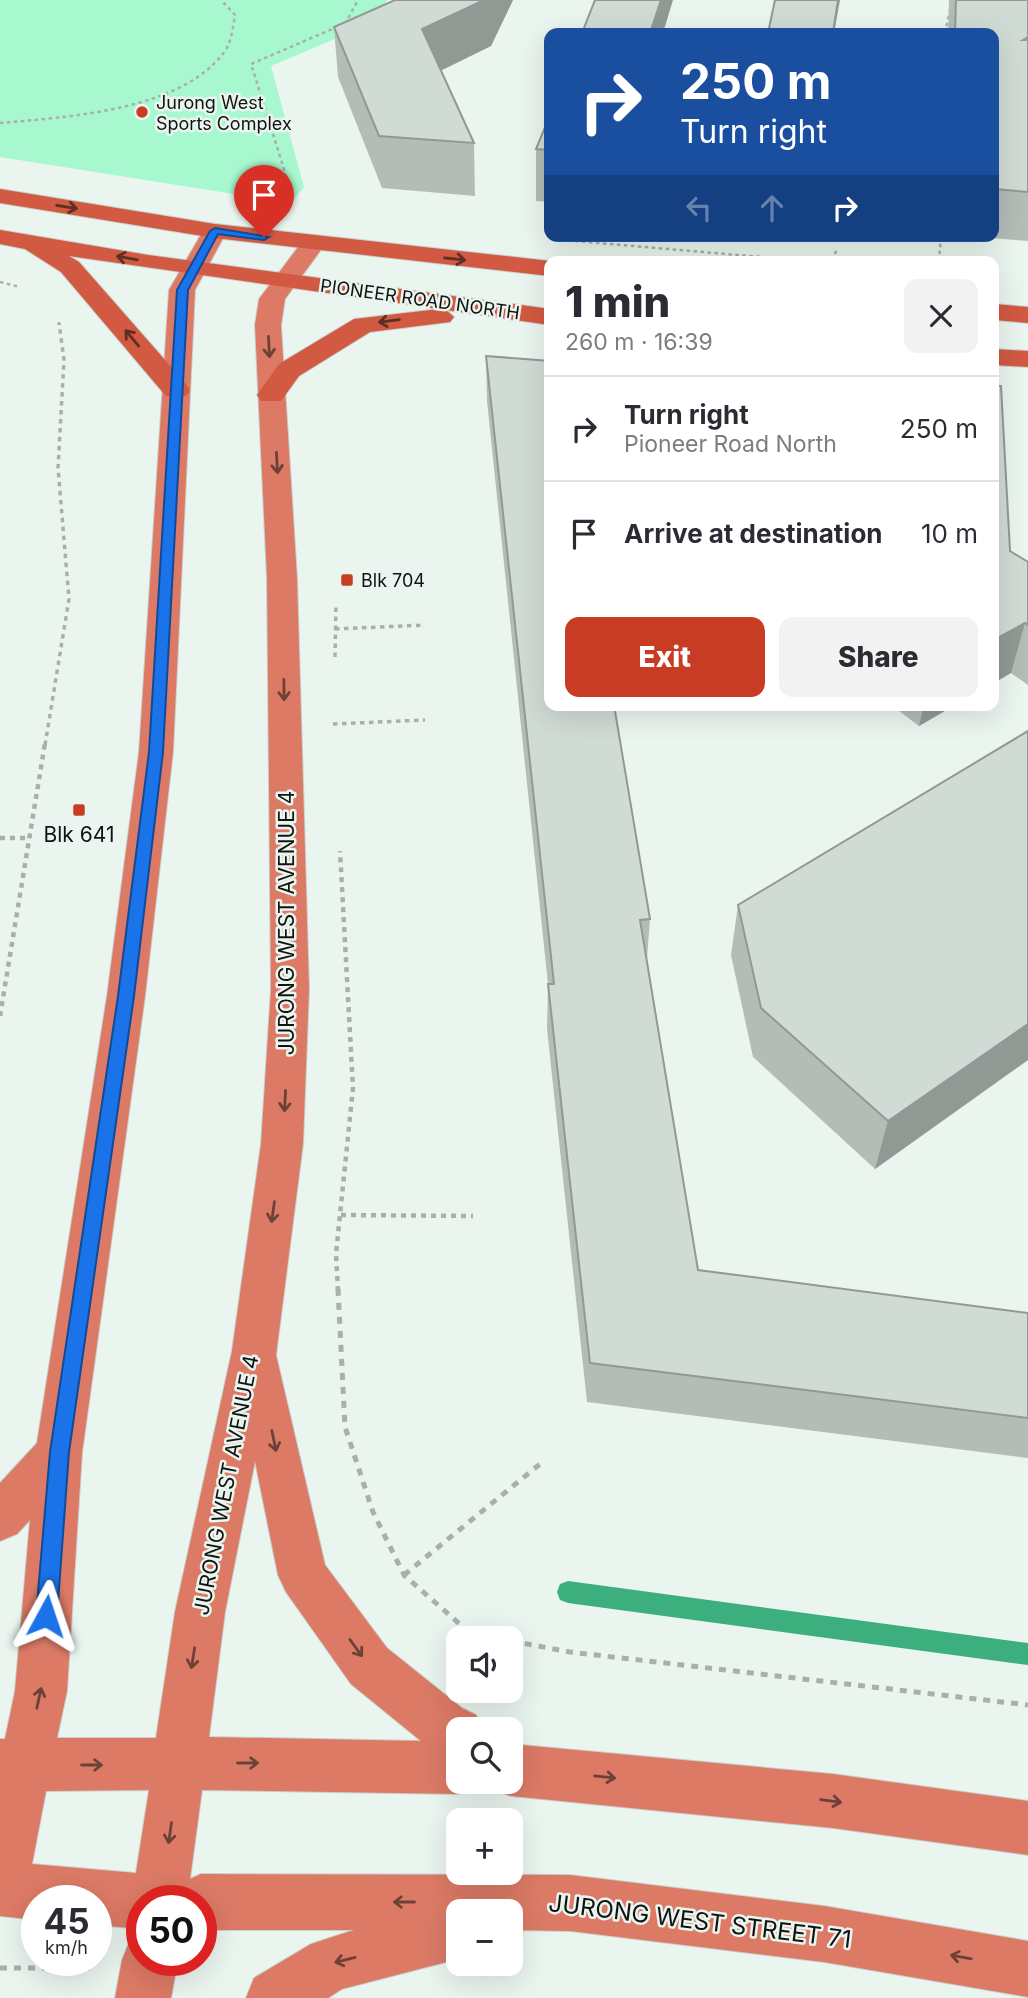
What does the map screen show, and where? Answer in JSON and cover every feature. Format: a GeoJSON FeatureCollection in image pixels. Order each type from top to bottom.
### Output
{"type":"FeatureCollection","features":[{"type":"Feature","properties":{"kind":"main road","name":"PIONEER ROAD NORTH"},"geometry":{"type":"LineString","coordinates":[[0,197],[215,231],[544,269]]}},
{"type":"Feature","properties":{"kind":"main road"},"geometry":{"type":"LineString","coordinates":[[126,1899],[0,1887],[12,1764],[41,1692],[59,1452],[126,996],[156,752],[182,290],[215,231]]}},
{"type":"Feature","properties":{"kind":"main road","name":"PIONEER ROAD NORTH"},"geometry":{"type":"LineString","coordinates":[[0,237],[195,268],[540,316]]}},
{"type":"Feature","properties":{"kind":"main road"},"geometry":{"type":"LineString","coordinates":[[26,241],[70,268],[176,390]]}},
{"type":"Feature","properties":{"kind":"main road","name":"JURONG WEST AVENUE 4"},"geometry":{"type":"LineString","coordinates":[[162,1885],[200,1612],[254,1351],[282,1144],[290,989],[282,579],[268,325],[272,299],[314,243]]}},
{"type":"Feature","properties":{"kind":"main road"},"geometry":{"type":"LineString","coordinates":[[999,312],[1028,315]]}},
{"type":"Feature","properties":{"kind":"main road"},"geometry":{"type":"LineString","coordinates":[[271,395],[289,370],[363,325],[408,318],[540,316]]}},
{"type":"Feature","properties":{"kind":"main road"},"geometry":{"type":"LineString","coordinates":[[999,356],[1028,359]]}},
{"type":"Feature","properties":{"kind":"main road"},"geometry":{"type":"LineString","coordinates":[[254,1351],[303,1575],[369,1666],[446,1727]]}},
{"type":"Feature","properties":{"kind":"main road"},"geometry":{"type":"LineString","coordinates":[[0,1518],[59,1452]]}},
{"type":"Feature","properties":{"kind":"main road"},"geometry":{"type":"LineString","coordinates":[[12,1764],[283,1763],[446,1768]]}},
{"type":"Feature","properties":{"kind":"main road"},"geometry":{"type":"LineString","coordinates":[[523,1766],[833,1801],[1028,1829]]}},
{"type":"Feature","properties":{"kind":"main road","name":"JURONG WEST STREET 71"},"geometry":{"type":"LineString","coordinates":[[217,1902],[570,1902],[824,1934],[1028,1969]]}},
{"type":"Feature","properties":{"kind":"main road"},"geometry":{"type":"LineString","coordinates":[[523,1915],[570,1902]]}},
{"type":"Feature","properties":{"kind":"main road"},"geometry":{"type":"LineString","coordinates":[[274,1998],[331,1964],[446,1934]]}},
{"type":"Feature","properties":{"kind":"main road"},"geometry":{"type":"LineString","coordinates":[[143,1998],[147,1976]]}},
{"type":"Feature","properties":{"kind":"path"},"geometry":{"type":"LineString","coordinates":[[0,123],[81,114],[120,106],[177,86],[200,74],[223,54],[231,36],[235,15],[221,0]]}},
{"type":"Feature","properties":{"kind":"path"},"geometry":{"type":"LineString","coordinates":[[272,205],[289,186],[251,64],[345,24],[358,0]]}},
{"type":"Feature","properties":{"kind":"path"},"geometry":{"type":"LineString","coordinates":[[946,28],[951,5]]}},
{"type":"Feature","properties":{"kind":"path"},"geometry":{"type":"LineString","coordinates":[[835,256],[836,250]]}},
{"type":"Feature","properties":{"kind":"path"},"geometry":{"type":"LineString","coordinates":[[0,282],[20,287],[32,294]]}},
{"type":"Feature","properties":{"kind":"path"},"geometry":{"type":"LineString","coordinates":[[0,1016],[69,599],[58,468],[64,360],[58,319]]}},
{"type":"Feature","properties":{"kind":"path"},"geometry":{"type":"LineString","coordinates":[[334,670],[336,604]]}},
{"type":"Feature","properties":{"kind":"path"},"geometry":{"type":"LineString","coordinates":[[335,629],[425,625]]}},
{"type":"Feature","properties":{"kind":"path"},"geometry":{"type":"LineString","coordinates":[[334,710],[334,737]]}},
{"type":"Feature","properties":{"kind":"path"},"geometry":{"type":"LineString","coordinates":[[334,724],[425,720]]}},
{"type":"Feature","properties":{"kind":"path"},"geometry":{"type":"LineString","coordinates":[[0,838],[28,838]]}},
{"type":"Feature","properties":{"kind":"path"},"geometry":{"type":"LineString","coordinates":[[340,845],[354,1088],[336,1254],[345,1427],[373,1512],[404,1575],[462,1626]]}},
{"type":"Feature","properties":{"kind":"path"},"geometry":{"type":"LineString","coordinates":[[340,1215],[473,1216]]}},
{"type":"Feature","properties":{"kind":"path"},"geometry":{"type":"LineString","coordinates":[[404,1575],[540,1464]]}},
{"type":"Feature","properties":{"kind":"path"},"geometry":{"type":"LineString","coordinates":[[523,1643],[570,1652],[1028,1705]]}},
{"type":"Feature","properties":{"kind":"green space","name":"Jurong West Sports Complex"},"geometry":{"type":"Polygon","coordinates":[[[0,0],[387,0],[375,22],[271,66],[304,187],[291,203],[0,157],[0,0]]]}},
{"type":"Feature","properties":{"kind":"building"},"geometry":{"type":"Polygon","coordinates":[[[395,0],[484,0],[422,29],[474,143],[379,136],[334,27],[395,0]]]}},
{"type":"Feature","properties":{"kind":"building"},"geometry":{"type":"Polygon","coordinates":[[[595,0],[661,0],[652,28],[584,28],[595,0]]]}},
{"type":"Feature","properties":{"kind":"building"},"geometry":{"type":"Polygon","coordinates":[[[775,0],[838,0],[834,28],[769,28],[775,0]]]}},
{"type":"Feature","properties":{"kind":"building"},"geometry":{"type":"Polygon","coordinates":[[[956,0],[1028,0],[1028,37],[1023,40],[1028,40],[1028,192],[999,189],[999,28],[955,28],[956,0]]]}},
{"type":"Feature","properties":{"kind":"building"},"geometry":{"type":"Polygon","coordinates":[[[544,130],[544,150],[536,149],[544,130]]]}},
{"type":"Feature","properties":{"kind":"building"},"geometry":{"type":"Polygon","coordinates":[[[486,356],[544,361],[544,711],[615,711],[650,919],[640,920],[698,1270],[1028,1313],[1028,1418],[590,1363],[548,984],[554,984],[486,356]]]}},
{"type":"Feature","properties":{"kind":"building"},"geometry":{"type":"Polygon","coordinates":[[[999,386],[1010,551],[1028,562],[1028,625],[1025,623],[999,637],[999,386]]]}},
{"type":"Feature","properties":{"kind":"building"},"geometry":{"type":"Polygon","coordinates":[[[1028,731],[1028,1024],[888,1121],[761,1008],[738,905],[1028,731]]]}},
{"type":"Feature","properties":{"kind":"waterway"},"geometry":{"type":"LineString","coordinates":[[568,1592],[1028,1654]]}},
{"type":"Feature","properties":{"kind":"place","name":"Jurong West Sports Complex"},"geometry":{"type":"Point","coordinates":[142,112]}},
{"type":"Feature","properties":{"kind":"place","name":"Blk 704"},"geometry":{"type":"Point","coordinates":[347,580]}},
{"type":"Feature","properties":{"kind":"place","name":"Blk 641"},"geometry":{"type":"Point","coordinates":[79,810]}},
{"type":"Feature","properties":{"kind":"route"},"geometry":{"type":"LineString","coordinates":[[46,1616],[59,1452],[126,996],[156,752],[182,290],[215,231],[264,237]]}}]}
